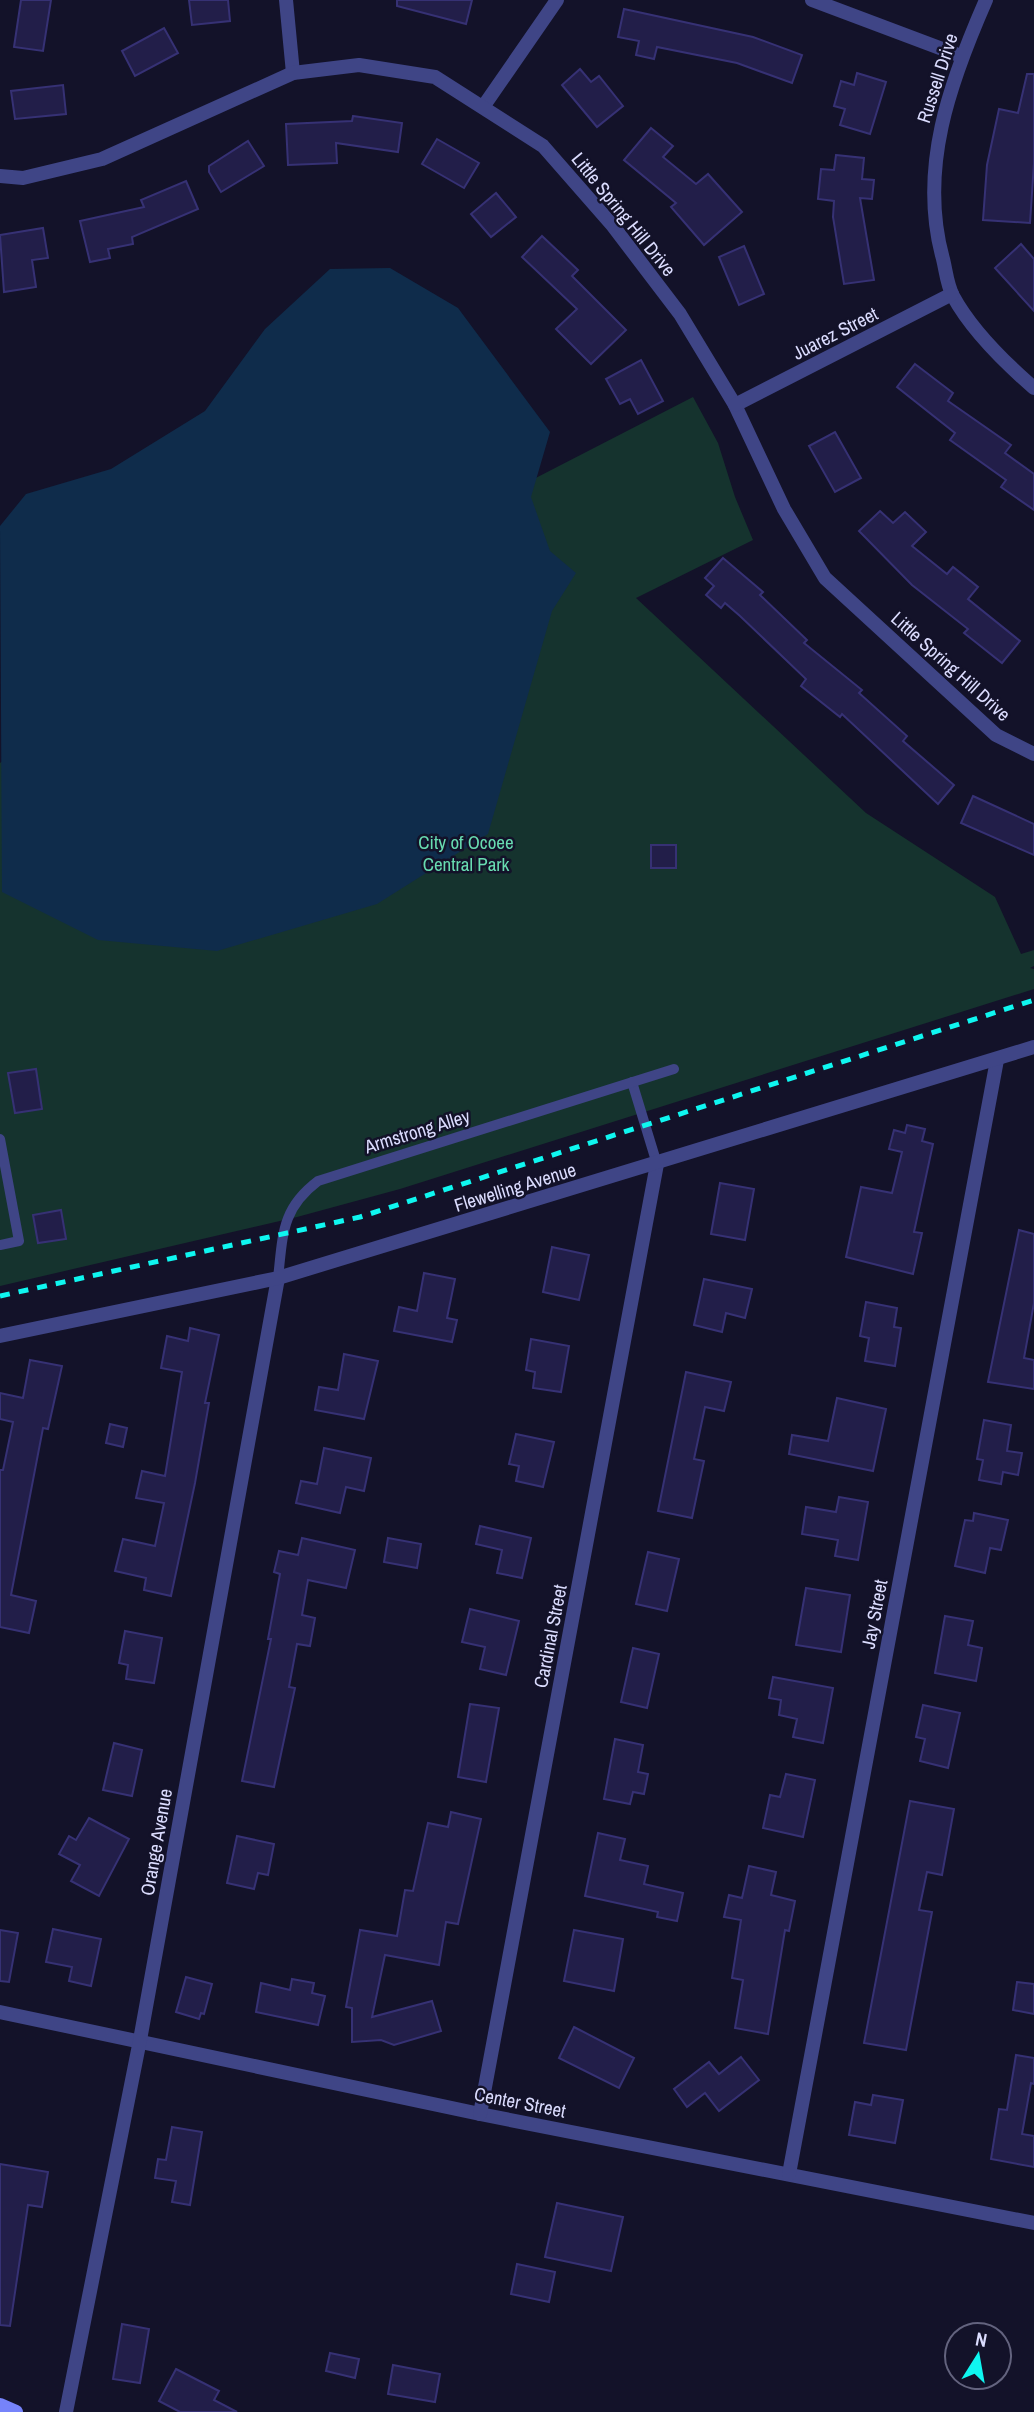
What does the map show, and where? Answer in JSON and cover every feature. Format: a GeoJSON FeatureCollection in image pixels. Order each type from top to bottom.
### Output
{"type":"FeatureCollection","features":[{"type":"Feature","properties":{"kind":"main road"},"geometry":{"type":"LineString","coordinates":[[0,2405],[16,2412]]}},
{"type":"Feature","properties":{"kind":"street"},"geometry":{"type":"LineString","coordinates":[[286,0],[293,73]]}},
{"type":"Feature","properties":{"kind":"street"},"geometry":{"type":"LineString","coordinates":[[482,107],[557,0]]}},
{"type":"Feature","properties":{"kind":"street"},"geometry":{"type":"LineString","coordinates":[[812,0],[961,56]]}},
{"type":"Feature","properties":{"kind":"street","name":"Russell Drive"},"geometry":{"type":"LineString","coordinates":[[986,0],[961,56],[939,127],[933,190],[939,246],[952,295],[999,358],[1034,388]]}},
{"type":"Feature","properties":{"kind":"street","name":"Little Spring Hill Drive"},"geometry":{"type":"LineString","coordinates":[[0,176],[23,178],[102,159],[293,73],[359,65],[435,77],[543,146],[613,226],[680,314],[735,405],[784,509],[825,578],[996,734],[1034,754]]}},
{"type":"Feature","properties":{"kind":"street","name":"Juarez Street"},"geometry":{"type":"LineString","coordinates":[[735,405],[952,295]]}},
{"type":"Feature","properties":{"kind":"street","name":"Flewelling Avenue"},"geometry":{"type":"LineString","coordinates":[[0,1336],[278,1278],[1034,1048]]}},
{"type":"Feature","properties":{"kind":"street","name":"Jay Street"},"geometry":{"type":"LineString","coordinates":[[789,2174],[997,1060]]}},
{"type":"Feature","properties":{"kind":"street","name":"Cardinal Street"},"geometry":{"type":"LineString","coordinates":[[481,2114],[657,1164]]}},
{"type":"Feature","properties":{"kind":"street","name":"Orange Avenue"},"geometry":{"type":"LineString","coordinates":[[66,2412],[140,2040],[278,1278]]}},
{"type":"Feature","properties":{"kind":"street","name":"Center Street"},"geometry":{"type":"LineString","coordinates":[[0,2012],[481,2114],[1034,2223]]}},
{"type":"Feature","properties":{"kind":"lane","name":"Armstrong Alley"},"geometry":{"type":"LineString","coordinates":[[278,1278],[288,1212],[299,1195],[318,1181],[674,1069]]}},
{"type":"Feature","properties":{"kind":"lane"},"geometry":{"type":"LineString","coordinates":[[632,1082],[657,1164]]}},
{"type":"Feature","properties":{"kind":"lane"},"geometry":{"type":"LineString","coordinates":[[0,1139],[19,1241],[0,1245]]}},
{"type":"Feature","properties":{"kind":"green space","name":"City of Ocoee Central Park"},"geometry":{"type":"Polygon","coordinates":[[[693,397],[718,443],[735,497],[753,540],[636,598],[866,813],[995,897],[1021,954],[1034,950],[1034,966],[1030,968],[1034,969],[1034,989],[400,1189],[297,1217],[0,1286],[0,763],[30,738],[693,397]]]}},
{"type":"Feature","properties":{"kind":"water"},"geometry":{"type":"Polygon","coordinates":[[[390,268],[458,308],[550,432],[531,497],[550,551],[576,573],[552,611],[488,834],[377,904],[217,951],[98,940],[2,892],[0,526],[26,494],[111,469],[205,411],[265,329],[330,269],[390,268]]]}},
{"type":"Feature","properties":{"kind":"building"},"geometry":{"type":"Polygon","coordinates":[[[21,0],[51,0],[43,51],[14,47],[21,0]]]}},
{"type":"Feature","properties":{"kind":"building"},"geometry":{"type":"Polygon","coordinates":[[[189,0],[228,0],[230,21],[192,25],[189,0]]]}},
{"type":"Feature","properties":{"kind":"building"},"geometry":{"type":"Polygon","coordinates":[[[397,0],[472,0],[466,24],[397,6],[397,0]]]}},
{"type":"Feature","properties":{"kind":"building"},"geometry":{"type":"Polygon","coordinates":[[[624,9],[753,37],[802,55],[792,83],[737,63],[657,47],[654,59],[636,55],[639,41],[618,37],[624,9]]]}},
{"type":"Feature","properties":{"kind":"building"},"geometry":{"type":"Polygon","coordinates":[[[164,28],[178,53],[135,76],[122,51],[164,28]]]}},
{"type":"Feature","properties":{"kind":"building"},"geometry":{"type":"Polygon","coordinates":[[[580,69],[591,82],[599,76],[623,106],[597,127],[562,85],[580,69]]]}},
{"type":"Feature","properties":{"kind":"building"},"geometry":{"type":"Polygon","coordinates":[[[857,73],[886,82],[870,134],[840,125],[845,109],[834,106],[841,81],[854,85],[857,73]]]}},
{"type":"Feature","properties":{"kind":"building"},"geometry":{"type":"Polygon","coordinates":[[[1027,74],[1034,74],[1034,163],[1030,223],[983,220],[987,165],[999,109],[1018,113],[1027,74]]]}},
{"type":"Feature","properties":{"kind":"building"},"geometry":{"type":"Polygon","coordinates":[[[63,85],[66,114],[15,119],[11,91],[63,85]]]}},
{"type":"Feature","properties":{"kind":"building"},"geometry":{"type":"Polygon","coordinates":[[[353,116],[402,123],[398,152],[336,143],[337,163],[288,165],[286,124],[352,121],[353,116]]]}},
{"type":"Feature","properties":{"kind":"building"},"geometry":{"type":"Polygon","coordinates":[[[651,128],[673,146],[663,157],[696,184],[708,174],[742,212],[704,245],[671,207],[676,203],[624,160],[651,128]]]}},
{"type":"Feature","properties":{"kind":"building"},"geometry":{"type":"Polygon","coordinates":[[[437,139],[479,163],[464,188],[422,164],[437,139]]]}},
{"type":"Feature","properties":{"kind":"building"},"geometry":{"type":"Polygon","coordinates":[[[248,141],[264,166],[221,192],[209,172],[209,166],[248,141]]]}},
{"type":"Feature","properties":{"kind":"building"},"geometry":{"type":"Polygon","coordinates":[[[836,155],[864,158],[862,179],[874,180],[872,199],[860,198],[874,280],[844,284],[833,217],[834,201],[818,199],[821,169],[834,170],[836,155]]]}},
{"type":"Feature","properties":{"kind":"building"},"geometry":{"type":"Polygon","coordinates":[[[186,181],[198,209],[132,237],[133,244],[108,249],[110,258],[90,262],[80,221],[144,207],[141,200],[186,181]]]}},
{"type":"Feature","properties":{"kind":"building"},"geometry":{"type":"Polygon","coordinates":[[[496,193],[516,217],[491,237],[471,214],[496,193]]]}},
{"type":"Feature","properties":{"kind":"building"},"geometry":{"type":"Polygon","coordinates":[[[43,228],[48,258],[32,260],[36,287],[4,292],[0,235],[43,228]]]}},
{"type":"Feature","properties":{"kind":"building"},"geometry":{"type":"Polygon","coordinates":[[[542,236],[578,270],[572,276],[626,330],[591,364],[556,329],[577,309],[522,257],[542,236]]]}},
{"type":"Feature","properties":{"kind":"building"},"geometry":{"type":"Polygon","coordinates":[[[1021,244],[1034,259],[1034,311],[995,268],[1021,244]]]}},
{"type":"Feature","properties":{"kind":"building"},"geometry":{"type":"Polygon","coordinates":[[[744,246],[764,294],[739,305],[719,257],[744,246]]]}},
{"type":"Feature","properties":{"kind":"building"},"geometry":{"type":"Polygon","coordinates":[[[641,360],[663,401],[638,414],[630,399],[620,404],[606,379],[641,360]]]}},
{"type":"Feature","properties":{"kind":"building"},"geometry":{"type":"Polygon","coordinates":[[[915,364],[953,393],[948,401],[1011,445],[1005,453],[1034,474],[1034,510],[1001,487],[1006,480],[950,440],[955,433],[897,387],[915,364]]]}},
{"type":"Feature","properties":{"kind":"building"},"geometry":{"type":"Polygon","coordinates":[[[835,432],[861,478],[835,492],[809,446],[835,432]]]}},
{"type":"Feature","properties":{"kind":"building"},"geometry":{"type":"Polygon","coordinates":[[[880,511],[893,523],[905,512],[926,532],[912,546],[947,574],[953,567],[978,587],[968,599],[1020,641],[1002,663],[964,633],[968,629],[912,585],[859,531],[880,511]]]}},
{"type":"Feature","properties":{"kind":"building"},"geometry":{"type":"Polygon","coordinates":[[[723,558],[763,592],[760,595],[807,640],[804,643],[862,690],[859,693],[907,736],[903,741],[954,785],[938,804],[842,714],[840,717],[801,686],[806,679],[740,616],[725,603],[721,608],[706,595],[714,586],[705,578],[723,558]]]}},
{"type":"Feature","properties":{"kind":"building"},"geometry":{"type":"Polygon","coordinates":[[[973,796],[1034,824],[1034,855],[961,823],[973,796]]]}},
{"type":"Feature","properties":{"kind":"building"},"geometry":{"type":"Polygon","coordinates":[[[651,845],[676,845],[676,868],[651,868],[651,845]]]}},
{"type":"Feature","properties":{"kind":"building"},"geometry":{"type":"Polygon","coordinates":[[[36,1069],[42,1109],[15,1113],[8,1073],[36,1069]]]}},
{"type":"Feature","properties":{"kind":"building"},"geometry":{"type":"Polygon","coordinates":[[[907,1125],[925,1129],[922,1141],[933,1144],[914,1232],[922,1233],[913,1274],[846,1257],[861,1187],[892,1193],[902,1152],[889,1149],[894,1130],[905,1133],[907,1125]]]}},
{"type":"Feature","properties":{"kind":"building"},"geometry":{"type":"Polygon","coordinates":[[[720,1183],[754,1189],[745,1240],[711,1234],[720,1183]]]}},
{"type":"Feature","properties":{"kind":"building"},"geometry":{"type":"Polygon","coordinates":[[[61,1210],[66,1239],[38,1243],[33,1215],[61,1210]]]}},
{"type":"Feature","properties":{"kind":"building"},"geometry":{"type":"Polygon","coordinates":[[[1019,1230],[1034,1234],[1034,1303],[1024,1358],[1034,1360],[1034,1389],[988,1382],[1019,1230]]]}},
{"type":"Feature","properties":{"kind":"building"},"geometry":{"type":"Polygon","coordinates":[[[552,1247],[589,1255],[579,1300],[543,1292],[552,1247]]]}},
{"type":"Feature","properties":{"kind":"building"},"geometry":{"type":"Polygon","coordinates":[[[424,1273],[455,1279],[447,1318],[457,1320],[452,1342],[394,1331],[399,1307],[417,1311],[424,1273]]]}},
{"type":"Feature","properties":{"kind":"building"},"geometry":{"type":"Polygon","coordinates":[[[704,1279],[752,1289],[745,1318],[726,1313],[722,1332],[694,1325],[704,1279]]]}},
{"type":"Feature","properties":{"kind":"building"},"geometry":{"type":"Polygon","coordinates":[[[866,1302],[897,1308],[894,1327],[901,1328],[895,1366],[865,1361],[869,1338],[860,1336],[866,1302]]]}},
{"type":"Feature","properties":{"kind":"building"},"geometry":{"type":"Polygon","coordinates":[[[190,1328],[219,1335],[205,1403],[209,1403],[195,1483],[171,1596],[144,1590],[146,1578],[115,1571],[123,1539],[155,1546],[164,1503],[136,1498],[142,1471],[165,1476],[182,1372],[161,1368],[167,1336],[188,1341],[190,1328]]]}},
{"type":"Feature","properties":{"kind":"building"},"geometry":{"type":"Polygon","coordinates":[[[531,1339],[569,1346],[561,1392],[533,1388],[535,1372],[526,1370],[531,1339]]]}},
{"type":"Feature","properties":{"kind":"building"},"geometry":{"type":"Polygon","coordinates":[[[344,1354],[378,1361],[364,1419],[315,1410],[319,1387],[338,1390],[344,1354]]]}},
{"type":"Feature","properties":{"kind":"building"},"geometry":{"type":"Polygon","coordinates":[[[30,1360],[62,1366],[48,1429],[43,1428],[11,1595],[36,1601],[29,1633],[0,1627],[0,1470],[3,1470],[13,1422],[0,1419],[0,1393],[23,1398],[30,1360]]]}},
{"type":"Feature","properties":{"kind":"building"},"geometry":{"type":"Polygon","coordinates":[[[686,1372],[731,1382],[724,1411],[705,1407],[694,1459],[704,1461],[692,1518],[658,1511],[686,1372]]]}},
{"type":"Feature","properties":{"kind":"building"},"geometry":{"type":"Polygon","coordinates":[[[837,1398],[886,1409],[873,1471],[789,1454],[792,1435],[828,1441],[837,1398]]]}},
{"type":"Feature","properties":{"kind":"building"},"geometry":{"type":"Polygon","coordinates":[[[984,1420],[1011,1425],[1007,1451],[1022,1453],[1018,1475],[1003,1472],[1001,1484],[979,1480],[983,1460],[977,1459],[984,1420]]]}},
{"type":"Feature","properties":{"kind":"building"},"geometry":{"type":"Polygon","coordinates":[[[110,1424],[127,1428],[123,1447],[106,1443],[110,1424]]]}},
{"type":"Feature","properties":{"kind":"building"},"geometry":{"type":"Polygon","coordinates":[[[516,1434],[554,1442],[543,1487],[516,1481],[519,1466],[509,1464],[516,1434]]]}},
{"type":"Feature","properties":{"kind":"building"},"geometry":{"type":"Polygon","coordinates":[[[324,1448],[371,1458],[364,1491],[346,1487],[340,1513],[296,1503],[301,1481],[317,1484],[324,1448]]]}},
{"type":"Feature","properties":{"kind":"building"},"geometry":{"type":"Polygon","coordinates":[[[839,1497],[868,1502],[858,1560],[835,1556],[838,1540],[802,1534],[806,1507],[836,1512],[839,1497]]]}},
{"type":"Feature","properties":{"kind":"building"},"geometry":{"type":"Polygon","coordinates":[[[974,1513],[1008,1520],[1001,1550],[990,1548],[985,1573],[955,1566],[965,1520],[973,1521],[974,1513]]]}},
{"type":"Feature","properties":{"kind":"building"},"geometry":{"type":"Polygon","coordinates":[[[480,1526],[531,1538],[522,1578],[497,1573],[502,1550],[476,1544],[480,1526]]]}},
{"type":"Feature","properties":{"kind":"building"},"geometry":{"type":"Polygon","coordinates":[[[302,1538],[355,1550],[346,1588],[308,1580],[302,1615],[315,1618],[310,1646],[297,1644],[289,1687],[295,1688],[274,1787],[242,1781],[271,1639],[268,1639],[280,1574],[274,1572],[279,1551],[298,1555],[302,1538]]]}},
{"type":"Feature","properties":{"kind":"building"},"geometry":{"type":"Polygon","coordinates":[[[388,1538],[421,1544],[417,1568],[384,1562],[388,1538]]]}},
{"type":"Feature","properties":{"kind":"building"},"geometry":{"type":"Polygon","coordinates":[[[648,1552],[679,1559],[667,1611],[636,1604],[648,1552]]]}},
{"type":"Feature","properties":{"kind":"building"},"geometry":{"type":"Polygon","coordinates":[[[806,1588],[850,1595],[841,1652],[796,1645],[806,1588]]]}},
{"type":"Feature","properties":{"kind":"building"},"geometry":{"type":"Polygon","coordinates":[[[470,1609],[519,1621],[506,1675],[480,1669],[485,1647],[462,1642],[470,1609]]]}},
{"type":"Feature","properties":{"kind":"building"},"geometry":{"type":"Polygon","coordinates":[[[945,1616],[973,1621],[968,1645],[982,1648],[976,1681],[935,1673],[945,1616]]]}},
{"type":"Feature","properties":{"kind":"building"},"geometry":{"type":"Polygon","coordinates":[[[125,1631],[162,1638],[154,1683],[126,1679],[128,1665],[119,1663],[125,1631]]]}},
{"type":"Feature","properties":{"kind":"building"},"geometry":{"type":"Polygon","coordinates":[[[633,1648],[659,1654],[647,1708],[621,1702],[633,1648]]]}},
{"type":"Feature","properties":{"kind":"building"},"geometry":{"type":"Polygon","coordinates":[[[773,1677],[833,1688],[823,1743],[793,1737],[797,1719],[779,1715],[781,1700],[769,1698],[773,1677]]]}},
{"type":"Feature","properties":{"kind":"building"},"geometry":{"type":"Polygon","coordinates":[[[470,1704],[499,1708],[486,1782],[458,1777],[470,1704]]]}},
{"type":"Feature","properties":{"kind":"building"},"geometry":{"type":"Polygon","coordinates":[[[923,1705],[960,1713],[948,1768],[920,1761],[925,1739],[916,1737],[923,1705]]]}},
{"type":"Feature","properties":{"kind":"building"},"geometry":{"type":"Polygon","coordinates":[[[615,1739],[643,1745],[638,1772],[648,1774],[644,1794],[633,1792],[630,1804],[604,1799],[615,1739]]]}},
{"type":"Feature","properties":{"kind":"building"},"geometry":{"type":"Polygon","coordinates":[[[114,1743],[142,1750],[132,1796],[103,1790],[114,1743]]]}},
{"type":"Feature","properties":{"kind":"building"},"geometry":{"type":"Polygon","coordinates":[[[786,1774],[815,1780],[803,1837],[763,1828],[770,1795],[780,1797],[786,1774]]]}},
{"type":"Feature","properties":{"kind":"building"},"geometry":{"type":"Polygon","coordinates":[[[910,1801],[954,1809],[942,1875],[927,1872],[919,1910],[932,1912],[906,2050],[864,2043],[910,1801]]]}},
{"type":"Feature","properties":{"kind":"building"},"geometry":{"type":"Polygon","coordinates":[[[451,1812],[481,1819],[458,1924],[446,1922],[439,1965],[385,1955],[372,2017],[432,2001],[441,2031],[394,2045],[381,2040],[352,2042],[352,2008],[346,2007],[360,1930],[397,1936],[405,1890],[413,1891],[428,1823],[448,1827],[451,1812]]]}},
{"type":"Feature","properties":{"kind":"building"},"geometry":{"type":"Polygon","coordinates":[[[89,1818],[129,1839],[99,1896],[71,1881],[80,1865],[59,1854],[69,1836],[76,1840],[89,1818]]]}},
{"type":"Feature","properties":{"kind":"building"},"geometry":{"type":"Polygon","coordinates":[[[598,1833],[625,1839],[620,1860],[648,1866],[644,1884],[683,1893],[677,1921],[657,1917],[658,1912],[585,1896],[598,1833]]]}},
{"type":"Feature","properties":{"kind":"building"},"geometry":{"type":"Polygon","coordinates":[[[237,1836],[274,1844],[268,1875],[258,1873],[254,1889],[227,1883],[237,1836]]]}},
{"type":"Feature","properties":{"kind":"building"},"geometry":{"type":"Polygon","coordinates":[[[749,1866],[776,1872],[771,1895],[795,1901],[789,1931],[785,1930],[768,2034],[735,2028],[743,1980],[732,1978],[741,1920],[724,1917],[729,1895],[742,1898],[749,1866]]]}},
{"type":"Feature","properties":{"kind":"building"},"geometry":{"type":"Polygon","coordinates":[[[53,1929],[101,1939],[91,1986],[69,1981],[72,1967],[46,1962],[53,1929]]]}},
{"type":"Feature","properties":{"kind":"building"},"geometry":{"type":"Polygon","coordinates":[[[0,1930],[18,1933],[9,1982],[0,1981],[0,1930]]]}},
{"type":"Feature","properties":{"kind":"building"},"geometry":{"type":"Polygon","coordinates":[[[574,1930],[623,1939],[614,1991],[564,1981],[574,1930]]]}},
{"type":"Feature","properties":{"kind":"building"},"geometry":{"type":"Polygon","coordinates":[[[186,1977],[212,1984],[204,2014],[201,2013],[199,2019],[176,2012],[186,1977]]]}},
{"type":"Feature","properties":{"kind":"building"},"geometry":{"type":"Polygon","coordinates":[[[292,1979],[314,1983],[312,1993],[325,1996],[318,2025],[256,2012],[261,1983],[290,1990],[292,1979]]]}},
{"type":"Feature","properties":{"kind":"building"},"geometry":{"type":"Polygon","coordinates":[[[1017,1982],[1034,1984],[1034,2014],[1013,2010],[1017,1982]]]}},
{"type":"Feature","properties":{"kind":"building"},"geometry":{"type":"Polygon","coordinates":[[[574,2027],[634,2058],[619,2088],[559,2058],[574,2027]]]}},
{"type":"Feature","properties":{"kind":"building"},"geometry":{"type":"Polygon","coordinates":[[[1016,2055],[1034,2058],[1034,2084],[1031,2083],[1022,2134],[1034,2136],[1034,2167],[991,2159],[999,2109],[1007,2110],[1016,2055]]]}},
{"type":"Feature","properties":{"kind":"building"},"geometry":{"type":"Polygon","coordinates":[[[741,2057],[759,2080],[719,2111],[705,2093],[687,2107],[674,2089],[709,2062],[719,2074],[741,2057]]]}},
{"type":"Feature","properties":{"kind":"building"},"geometry":{"type":"Polygon","coordinates":[[[873,2095],[903,2100],[895,2143],[849,2135],[855,2102],[871,2105],[873,2095]]]}},
{"type":"Feature","properties":{"kind":"building"},"geometry":{"type":"Polygon","coordinates":[[[172,2127],[202,2132],[190,2205],[172,2202],[176,2181],[155,2178],[158,2159],[166,2160],[172,2127]]]}},
{"type":"Feature","properties":{"kind":"building"},"geometry":{"type":"Polygon","coordinates":[[[0,2164],[48,2172],[42,2207],[28,2205],[10,2326],[0,2325],[0,2164]]]}},
{"type":"Feature","properties":{"kind":"building"},"geometry":{"type":"Polygon","coordinates":[[[557,2203],[623,2217],[611,2271],[545,2257],[557,2203]]]}},
{"type":"Feature","properties":{"kind":"building"},"geometry":{"type":"Polygon","coordinates":[[[517,2264],[555,2272],[549,2302],[511,2294],[517,2264]]]}},
{"type":"Feature","properties":{"kind":"building"},"geometry":{"type":"Polygon","coordinates":[[[122,2324],[149,2329],[140,2383],[113,2379],[122,2324]]]}},
{"type":"Feature","properties":{"kind":"building"},"geometry":{"type":"Polygon","coordinates":[[[330,2353],[359,2359],[355,2378],[326,2371],[330,2353]]]}},
{"type":"Feature","properties":{"kind":"building"},"geometry":{"type":"Polygon","coordinates":[[[393,2365],[440,2374],[435,2402],[388,2394],[393,2365]]]}},
{"type":"Feature","properties":{"kind":"building"},"geometry":{"type":"Polygon","coordinates":[[[176,2369],[219,2391],[214,2400],[237,2412],[180,2412],[159,2401],[176,2369]]]}},
{"type":"Feature","properties":{"kind":"railway"},"geometry":{"type":"LineString","coordinates":[[0,1296],[360,1217],[1034,1000]]}}]}
